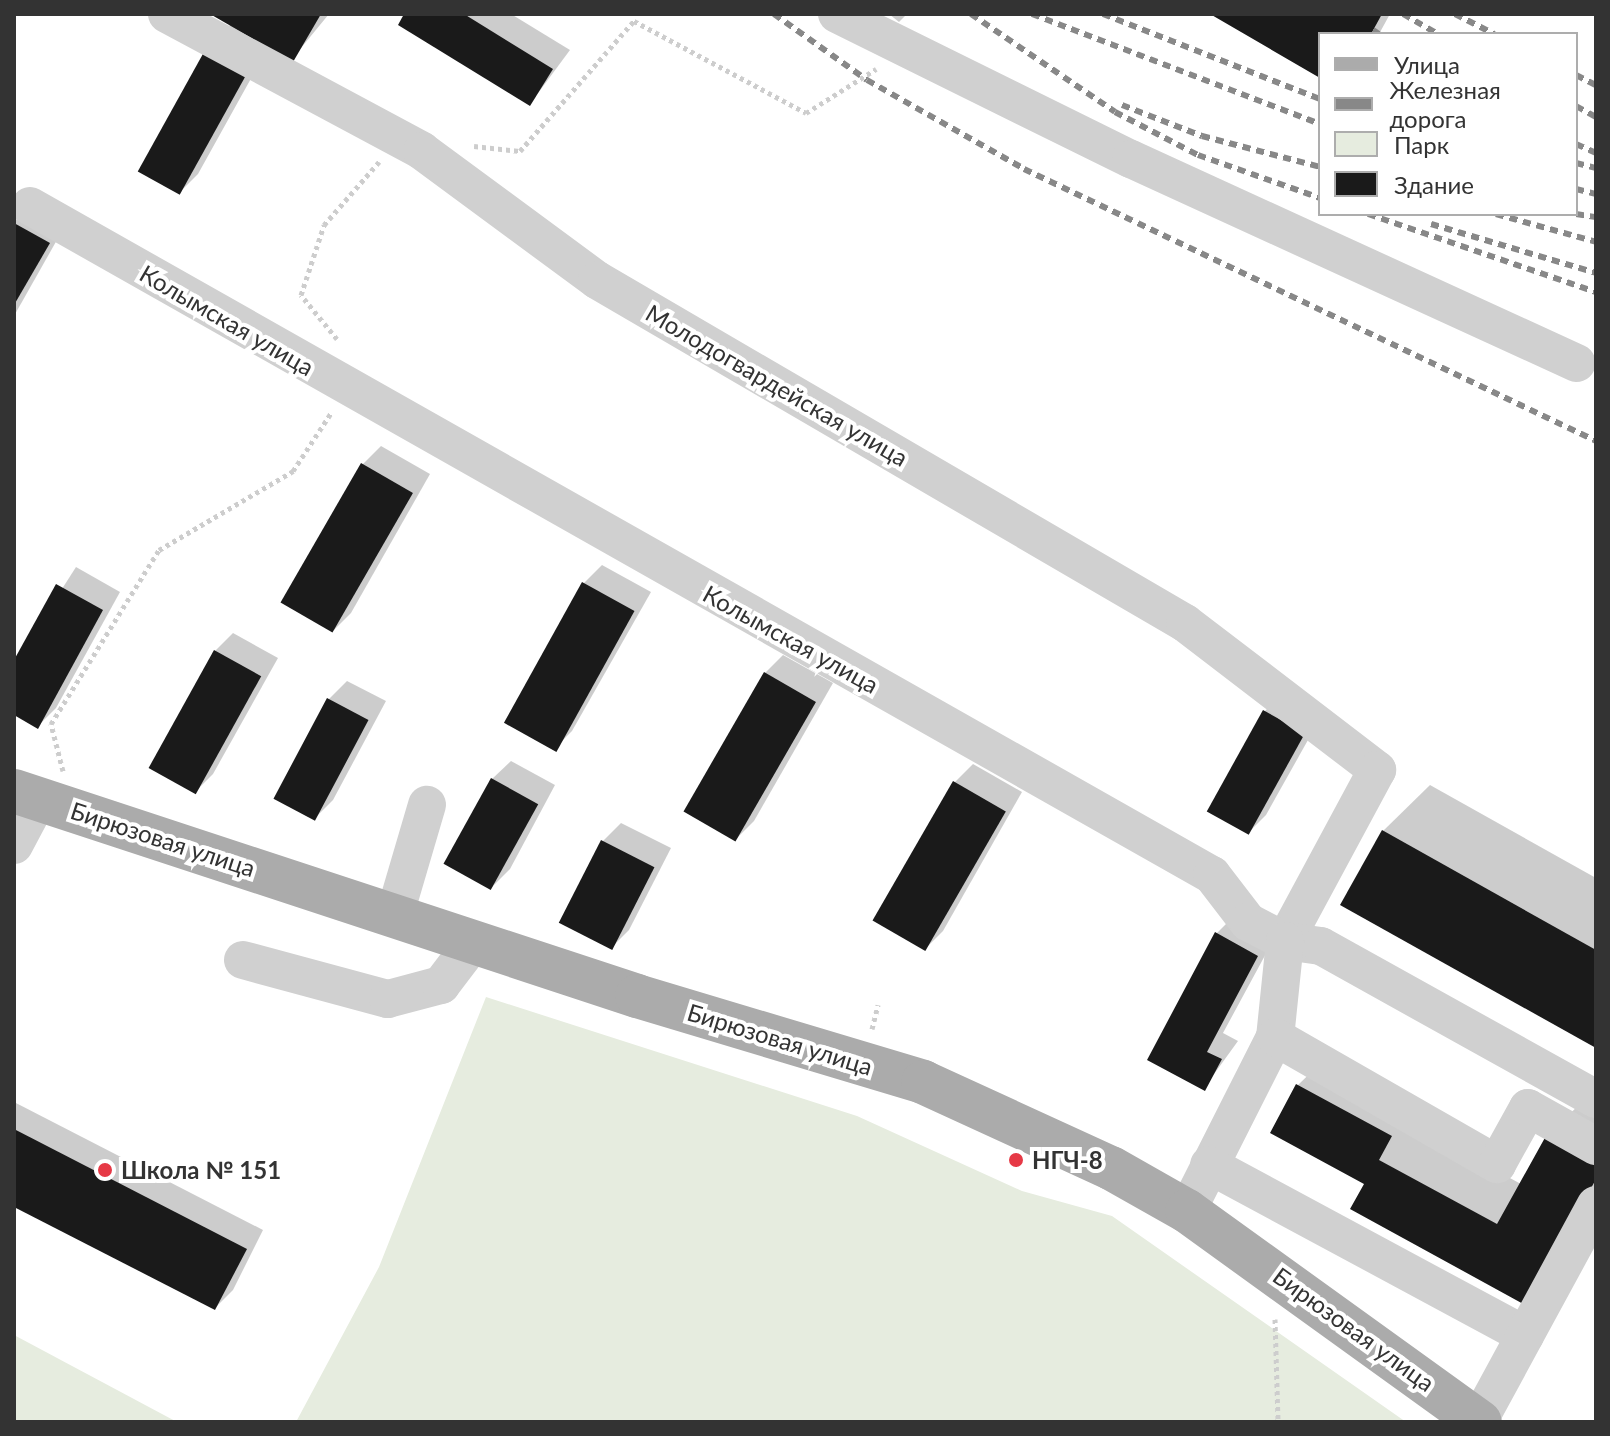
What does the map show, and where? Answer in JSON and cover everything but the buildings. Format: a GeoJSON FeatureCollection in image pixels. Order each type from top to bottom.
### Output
{"type":"FeatureCollection","features":[{"type":"Feature","properties":{"kind":"main road","name":"Бирюзовая улица"},"geometry":{"type":"LineString","coordinates":[[39,789],[394,917],[923,1082],[1111,1168],[1187,1211],[1273,1270],[1479,1422]]}},
{"type":"Feature","properties":{"kind":"street","name":"Молодогвардейская улица"},"geometry":{"type":"LineString","coordinates":[[167,14],[398,139],[597,280],[1185,623],[1377,770],[1285,941]]}},
{"type":"Feature","properties":{"kind":"street"},"geometry":{"type":"LineString","coordinates":[[837,14],[1577,363]]}},
{"type":"Feature","properties":{"kind":"street","name":"Колымская улица"},"geometry":{"type":"LineString","coordinates":[[30,206],[347,389],[1212,875],[1248,922],[1285,941],[1321,946],[1596,1099]]}},
{"type":"Feature","properties":{"kind":"street"},"geometry":{"type":"LineString","coordinates":[[14,845],[39,789]]}},
{"type":"Feature","properties":{"kind":"street"},"geometry":{"type":"LineString","coordinates":[[394,917],[427,805]]}},
{"type":"Feature","properties":{"kind":"street"},"geometry":{"type":"LineString","coordinates":[[1187,1211],[1275,1037],[1285,941]]}},
{"type":"Feature","properties":{"kind":"street"},"geometry":{"type":"LineString","coordinates":[[243,960],[388,999],[441,985],[473,943]]}},
{"type":"Feature","properties":{"kind":"street"},"geometry":{"type":"LineString","coordinates":[[1275,1037],[1497,1164],[1528,1108],[1596,1146]]}},
{"type":"Feature","properties":{"kind":"street"},"geometry":{"type":"LineString","coordinates":[[1209,1165],[1525,1335]]}},
{"type":"Feature","properties":{"kind":"street"},"geometry":{"type":"LineString","coordinates":[[1479,1422],[1596,1205]]}},
{"type":"Feature","properties":{"kind":"path"},"geometry":{"type":"LineString","coordinates":[[459,145],[520,151],[634,21],[806,113],[867,80],[899,45]]}},
{"type":"Feature","properties":{"kind":"path"},"geometry":{"type":"LineString","coordinates":[[340,343],[301,295],[324,225],[398,139]]}},
{"type":"Feature","properties":{"kind":"path"},"geometry":{"type":"LineString","coordinates":[[39,789],[51,724],[159,550],[293,471],[347,389]]}},
{"type":"Feature","properties":{"kind":"path"},"geometry":{"type":"LineString","coordinates":[[1273,1270],[1278,1422]]}},
{"type":"Feature","properties":{"kind":"green space"},"geometry":{"type":"Polygon","coordinates":[[[486,997],[857,1116],[1022,1191],[1112,1216],[1406,1422],[296,1422],[379,1267],[486,997]]]}},
{"type":"Feature","properties":{"kind":"green space"},"geometry":{"type":"Polygon","coordinates":[[[14,1335],[177,1422],[14,1422],[14,1335]]]}},
{"type":"Feature","properties":{"kind":"railway"},"geometry":{"type":"LineString","coordinates":[[774,14],[867,80],[1024,169],[1596,441]]}},
{"type":"Feature","properties":{"kind":"railway"},"geometry":{"type":"LineString","coordinates":[[971,14],[1115,112],[1198,155],[1318,197]]}},
{"type":"Feature","properties":{"kind":"railway"},"geometry":{"type":"LineString","coordinates":[[1032,14],[1318,123]]}},
{"type":"Feature","properties":{"kind":"railway"},"geometry":{"type":"LineString","coordinates":[[1103,14],[1318,98]]}},
{"type":"Feature","properties":{"kind":"railway"},"geometry":{"type":"LineString","coordinates":[[1403,14],[1434,32]]}},
{"type":"Feature","properties":{"kind":"railway"},"geometry":{"type":"LineString","coordinates":[[1455,14],[1490,32]]}},
{"type":"Feature","properties":{"kind":"railway"},"geometry":{"type":"LineString","coordinates":[[1578,76],[1596,85]]}},
{"type":"Feature","properties":{"kind":"railway"},"geometry":{"type":"LineString","coordinates":[[1122,105],[1202,136],[1318,166]]}},
{"type":"Feature","properties":{"kind":"railway"},"geometry":{"type":"LineString","coordinates":[[1578,107],[1596,117]]}},
{"type":"Feature","properties":{"kind":"railway"},"geometry":{"type":"LineString","coordinates":[[1578,145],[1596,153]]}},
{"type":"Feature","properties":{"kind":"railway"},"geometry":{"type":"LineString","coordinates":[[1578,164],[1596,168]]}},
{"type":"Feature","properties":{"kind":"railway"},"geometry":{"type":"LineString","coordinates":[[1578,190],[1596,194]]}},
{"type":"Feature","properties":{"kind":"railway"},"geometry":{"type":"LineString","coordinates":[[1578,214],[1596,217]]}},
{"type":"Feature","properties":{"kind":"railway"},"geometry":{"type":"LineString","coordinates":[[1374,216],[1596,292]]}},
{"type":"Feature","properties":{"kind":"railway"},"geometry":{"type":"LineString","coordinates":[[1503,216],[1596,242]]}},
{"type":"Feature","properties":{"kind":"railway"},"geometry":{"type":"LineString","coordinates":[[1431,224],[1596,273]]}},
{"type":"Feature","properties":{"kind":"place","name":"НГЧ-8"},"geometry":{"type":"Point","coordinates":[1016,1160]}},
{"type":"Feature","properties":{"kind":"place","name":"Школа № 151"},"geometry":{"type":"Point","coordinates":[105,1170]}}]}
